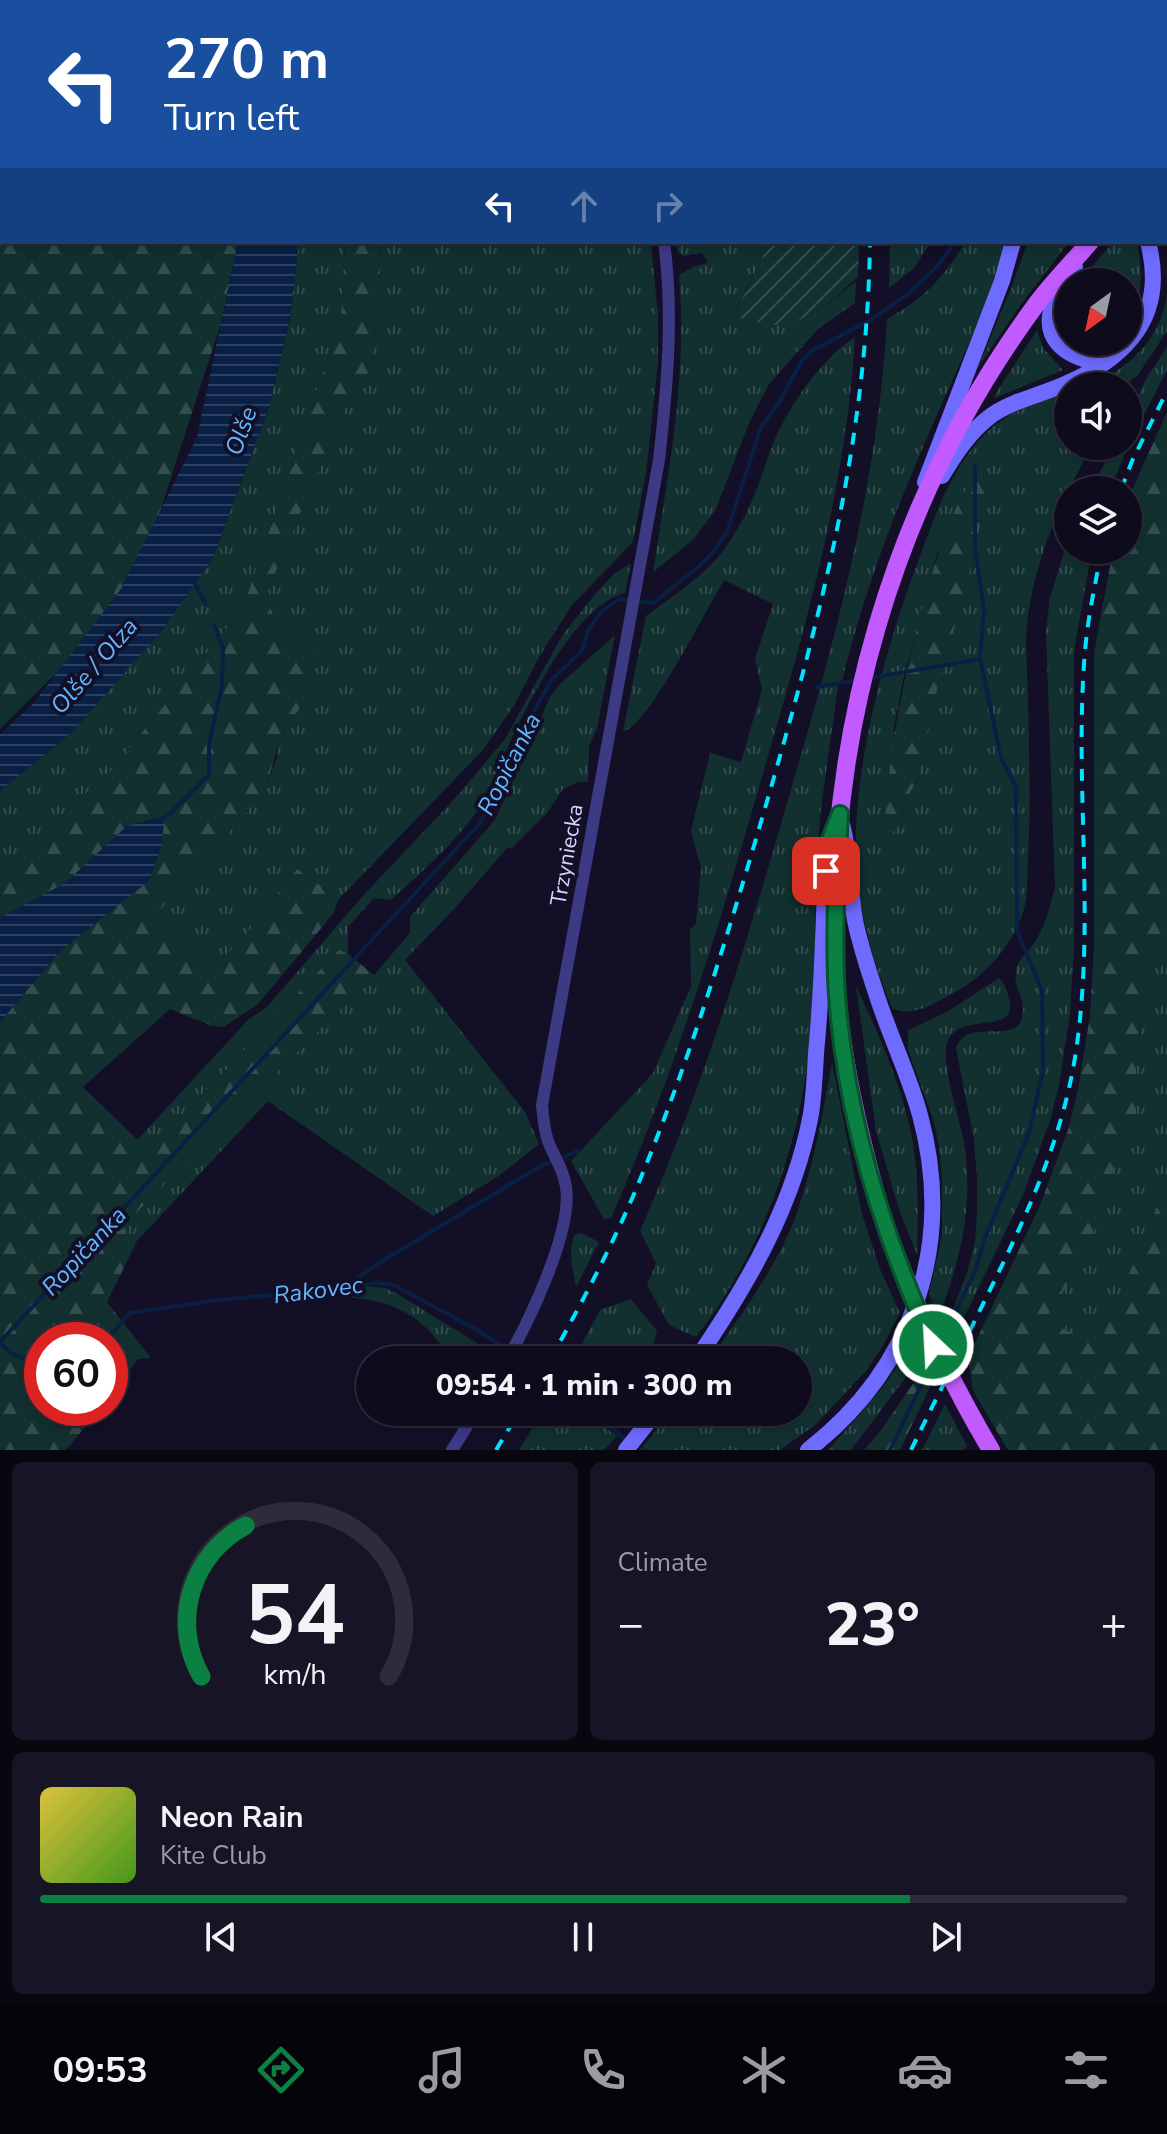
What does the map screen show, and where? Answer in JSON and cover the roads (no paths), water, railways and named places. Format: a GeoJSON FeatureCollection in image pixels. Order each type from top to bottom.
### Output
{"type":"FeatureCollection","features":[{"type":"Feature","properties":{"kind":"main road"},"geometry":{"type":"LineString","coordinates":[[991,1450],[933,1345],[884,1222],[856,1116],[836,981],[834,902],[840,814],[860,687],[869,650],[935,451],[1002,281],[1012,244]]}},
{"type":"Feature","properties":{"kind":"main road"},"geometry":{"type":"LineString","coordinates":[[910,529],[942,454],[977,393],[1036,304],[1088,244]]}},
{"type":"Feature","properties":{"kind":"main road"},"geometry":{"type":"LineString","coordinates":[[1088,244],[1057,295],[1051,310],[1050,326],[1055,340],[1066,352],[1083,360],[1106,362]]}},
{"type":"Feature","properties":{"kind":"main road"},"geometry":{"type":"LineString","coordinates":[[910,529],[964,442],[993,415],[1066,384],[1106,362],[1129,344],[1145,320],[1153,290],[1150,249]]}},
{"type":"Feature","properties":{"kind":"main road"},"geometry":{"type":"LineString","coordinates":[[706,1346],[737,1301],[760,1260],[798,1165],[811,1113],[814,1085],[827,847],[840,814]]}},
{"type":"Feature","properties":{"kind":"main road"},"geometry":{"type":"LineString","coordinates":[[808,1450],[856,1407],[891,1358],[922,1285],[932,1229],[933,1192],[926,1142],[907,1075],[875,990],[856,925],[848,848],[840,814]]}},
{"type":"Feature","properties":{"kind":"main road"},"geometry":{"type":"LineString","coordinates":[[626,1450],[646,1426]]}},
{"type":"Feature","properties":{"kind":"street","name":"Trzyniecka"},"geometry":{"type":"LineString","coordinates":[[515,1346],[558,1243],[567,1206],[566,1187],[544,1125],[542,1105],[659,460],[667,393],[670,306],[664,244]]}},
{"type":"Feature","properties":{"kind":"street"},"geometry":{"type":"LineString","coordinates":[[452,1450],[467,1426]]}},
{"type":"Feature","properties":{"kind":"water"},"geometry":{"type":"Polygon","coordinates":[[[238,244],[299,244],[290,319],[269,407],[212,560],[161,632],[74,730],[0,791],[0,734],[32,705],[121,589],[197,437],[238,244]]]}},
{"type":"Feature","properties":{"kind":"water"},"geometry":{"type":"Polygon","coordinates":[[[165,816],[161,848],[149,881],[60,951],[0,1022],[0,918],[65,883],[127,826],[165,816]]]}},
{"type":"Feature","properties":{"kind":"waterway","name":"Ropičanka"},"geometry":{"type":"LineString","coordinates":[[0,1342],[480,823],[506,779],[522,733],[552,679],[582,651],[588,631],[600,613],[619,599],[653,603],[714,551],[727,532],[761,427],[778,404],[801,362],[813,350],[871,320],[909,293],[937,267],[954,244]]}},
{"type":"Feature","properties":{"kind":"waterway"},"geometry":{"type":"LineString","coordinates":[[940,1344],[975,1271],[985,1238],[1029,1133],[1043,1071],[1042,990],[1017,931],[1016,787],[1001,758],[980,658],[984,611],[975,547],[975,466]]}},
{"type":"Feature","properties":{"kind":"waterway"},"geometry":{"type":"LineString","coordinates":[[194,582],[206,604]]}},
{"type":"Feature","properties":{"kind":"waterway"},"geometry":{"type":"LineString","coordinates":[[163,820],[209,775],[209,744],[222,686],[223,649],[214,625]]}},
{"type":"Feature","properties":{"kind":"waterway"},"geometry":{"type":"LineString","coordinates":[[870,678],[980,659]]}},
{"type":"Feature","properties":{"kind":"waterway"},"geometry":{"type":"LineString","coordinates":[[817,687],[858,680]]}},
{"type":"Feature","properties":{"kind":"waterway"},"geometry":{"type":"LineString","coordinates":[[342,1289],[379,1263],[539,1167],[578,1151]]}},
{"type":"Feature","properties":{"kind":"waterway","name":"Rakovec"},"geometry":{"type":"LineString","coordinates":[[122,1322],[130,1313],[376,1283],[394,1285],[502,1346]]}},
{"type":"Feature","properties":{"kind":"waterway"},"geometry":{"type":"LineString","coordinates":[[0,1343],[12,1354],[24,1358]]}},
{"type":"Feature","properties":{"kind":"waterway"},"geometry":{"type":"LineString","coordinates":[[890,1450],[935,1356]]}},
{"type":"Feature","properties":{"kind":"waterway","name":"Rakovec"},"geometry":{"type":"LineString","coordinates":[[610,1426],[626,1440]]}},
{"type":"Feature","properties":{"kind":"railway"},"geometry":{"type":"LineString","coordinates":[[558,1346],[608,1250],[658,1135],[709,992],[768,798],[823,592],[851,455],[867,315],[870,244]]}},
{"type":"Feature","properties":{"kind":"railway"},"geometry":{"type":"LineString","coordinates":[[1126,476],[1167,391]]}},
{"type":"Feature","properties":{"kind":"railway"},"geometry":{"type":"LineString","coordinates":[[911,1450],[1029,1206],[1053,1143],[1071,1078],[1082,995],[1084,946],[1082,700],[1085,651],[1099,564]]}},
{"type":"Feature","properties":{"kind":"railway"},"geometry":{"type":"LineString","coordinates":[[496,1450],[511,1426]]}},
{"type":"Feature","properties":{"kind":"water label","name":"Olše"},"geometry":{"type":"Point","coordinates":[241,431]}},
{"type":"Feature","properties":{"kind":"water label","name":"Olše / Olza"},"geometry":{"type":"Point","coordinates":[94,666]}}]}
